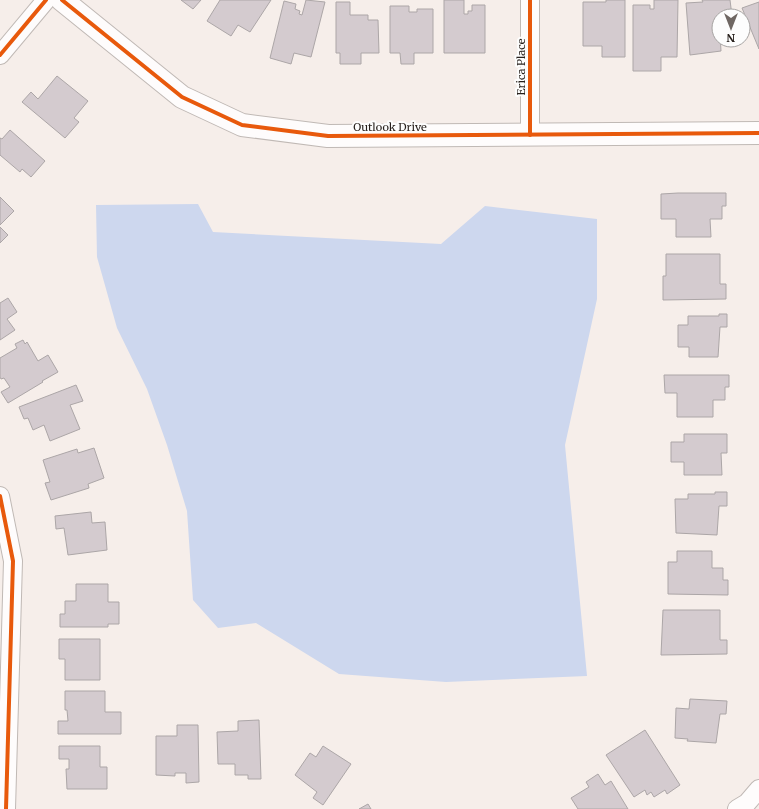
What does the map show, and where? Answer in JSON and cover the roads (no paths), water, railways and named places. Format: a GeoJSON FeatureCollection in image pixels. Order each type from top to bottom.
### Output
{"type":"FeatureCollection","features":[{"type":"Feature","properties":{"kind":"street"},"geometry":{"type":"LineString","coordinates":[[0,55],[46,0]]}},
{"type":"Feature","properties":{"kind":"street","name":"Outlook Drive"},"geometry":{"type":"LineString","coordinates":[[62,0],[182,97],[242,125],[328,136],[759,133]]}},
{"type":"Feature","properties":{"kind":"street","name":"Erica Place"},"geometry":{"type":"LineString","coordinates":[[530,0],[530,135]]}},
{"type":"Feature","properties":{"kind":"street"},"geometry":{"type":"LineString","coordinates":[[0,496],[13,561],[6,809]]}},
{"type":"Feature","properties":{"kind":"street"},"geometry":{"type":"LineString","coordinates":[[737,809],[747,803],[759,789]]}},
{"type":"Feature","properties":{"kind":"water"},"geometry":{"type":"Polygon","coordinates":[[[198,204],[213,232],[441,244],[485,206],[597,219],[597,299],[565,445],[587,676],[446,682],[339,674],[256,623],[218,628],[193,600],[187,511],[167,445],[147,389],[117,328],[97,257],[96,205],[198,204]]]}}]}
